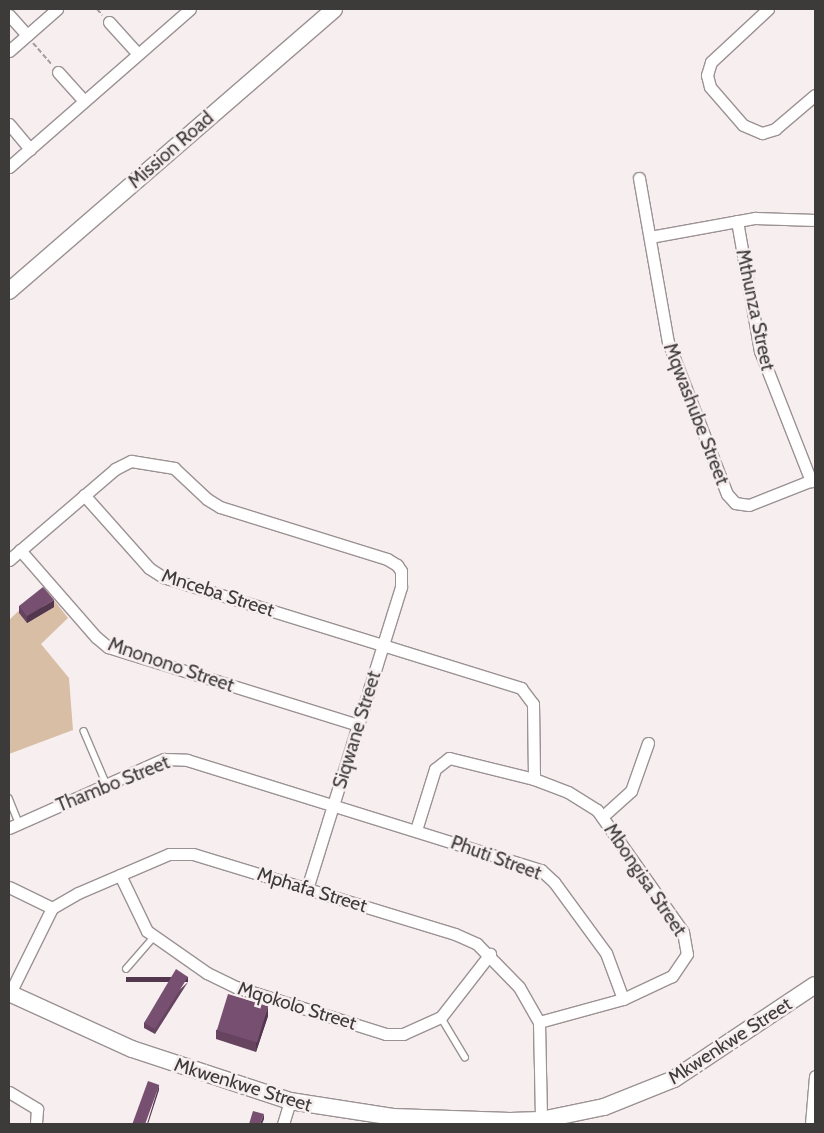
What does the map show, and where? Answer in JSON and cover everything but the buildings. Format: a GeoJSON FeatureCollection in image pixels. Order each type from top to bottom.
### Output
{"type":"FeatureCollection","features":[{"type":"Feature","properties":{"kind":"street"},"geometry":{"type":"LineString","coordinates":[[9,51],[58,9]]}},
{"type":"Feature","properties":{"kind":"street"},"geometry":{"type":"LineString","coordinates":[[9,167],[190,9]]}},
{"type":"Feature","properties":{"kind":"street","name":"Mission Road"},"geometry":{"type":"LineString","coordinates":[[9,291],[334,9]]}},
{"type":"Feature","properties":{"kind":"street"},"geometry":{"type":"LineString","coordinates":[[768,9],[711,62],[707,75],[710,87],[743,125],[762,133],[775,129],[815,95]]}},
{"type":"Feature","properties":{"kind":"street"},"geometry":{"type":"LineString","coordinates":[[9,15],[27,35]]}},
{"type":"Feature","properties":{"kind":"street"},"geometry":{"type":"LineString","coordinates":[[109,22],[138,54]]}},
{"type":"Feature","properties":{"kind":"street"},"geometry":{"type":"LineString","coordinates":[[58,72],[84,101]]}},
{"type":"Feature","properties":{"kind":"street"},"geometry":{"type":"LineString","coordinates":[[9,124],[30,149]]}},
{"type":"Feature","properties":{"kind":"street","name":"Mqwashube Street"},"geometry":{"type":"LineString","coordinates":[[639,178],[671,354],[730,499],[742,505],[749,505],[813,480]]}},
{"type":"Feature","properties":{"kind":"street"},"geometry":{"type":"LineString","coordinates":[[650,237],[737,221],[771,217],[815,220]]}},
{"type":"Feature","properties":{"kind":"street","name":"Mthunza Street"},"geometry":{"type":"LineString","coordinates":[[737,221],[760,351],[813,480]]}},
{"type":"Feature","properties":{"kind":"street","name":"Siqwane Street"},"geometry":{"type":"LineString","coordinates":[[84,495],[114,469],[131,462],[174,468],[213,504],[387,558],[401,571],[400,587],[334,806],[307,888]]}},
{"type":"Feature","properties":{"kind":"street"},"geometry":{"type":"LineString","coordinates":[[9,560],[84,495]]}},
{"type":"Feature","properties":{"kind":"street","name":"Mnceba Street"},"geometry":{"type":"LineString","coordinates":[[84,495],[154,572],[512,685],[526,692],[534,710],[534,779]]}},
{"type":"Feature","properties":{"kind":"street","name":"Mnonono Street"},"geometry":{"type":"LineString","coordinates":[[20,550],[96,637],[108,647],[358,725]]}},
{"type":"Feature","properties":{"kind":"street","name":"Mbongisa Street"},"geometry":{"type":"LineString","coordinates":[[602,817],[631,792],[648,743]]}},
{"type":"Feature","properties":{"kind":"street","name":"Thambo Street"},"geometry":{"type":"LineString","coordinates":[[14,826],[164,759],[178,758],[334,806]]}},
{"type":"Feature","properties":{"kind":"street","name":"Mbongisa Street"},"geometry":{"type":"LineString","coordinates":[[416,830],[435,770],[449,758],[534,779],[580,797],[602,817],[683,932],[688,947],[684,961],[672,976],[623,999],[539,1022]]}},
{"type":"Feature","properties":{"kind":"street","name":"Phuti Street"},"geometry":{"type":"LineString","coordinates":[[334,806],[532,866],[548,876],[606,953],[623,999]]}},
{"type":"Feature","properties":{"kind":"street","name":"Mphafa Street"},"geometry":{"type":"LineString","coordinates":[[52,908],[78,893],[169,854],[184,852],[455,934],[477,944],[490,954],[519,987],[539,1022],[542,1120]]}},
{"type":"Feature","properties":{"kind":"street","name":"Mqokolo Street"},"geometry":{"type":"LineString","coordinates":[[120,875],[143,925],[153,938],[226,984],[386,1034],[403,1034],[441,1017],[490,954]]}},
{"type":"Feature","properties":{"kind":"street"},"geometry":{"type":"LineString","coordinates":[[9,887],[52,908],[10,993]]}},
{"type":"Feature","properties":{"kind":"street","name":"Mkwenkwe Street"},"geometry":{"type":"LineString","coordinates":[[10,993],[167,1062],[290,1101],[393,1116],[542,1120],[604,1106],[674,1079],[815,985]]}},
{"type":"Feature","properties":{"kind":"street"},"geometry":{"type":"LineString","coordinates":[[812,1123],[815,1076]]}},
{"type":"Feature","properties":{"kind":"street"},"geometry":{"type":"LineString","coordinates":[[9,1092],[37,1109],[36,1124]]}},
{"type":"Feature","properties":{"kind":"street"},"geometry":{"type":"LineString","coordinates":[[283,1124],[290,1101]]}},
{"type":"Feature","properties":{"kind":"lane"},"geometry":{"type":"LineString","coordinates":[[84,731],[107,785]]}},
{"type":"Feature","properties":{"kind":"lane"},"geometry":{"type":"LineString","coordinates":[[9,798],[14,826]]}},
{"type":"Feature","properties":{"kind":"lane"},"geometry":{"type":"LineString","coordinates":[[126,969],[153,938]]}},
{"type":"Feature","properties":{"kind":"lane"},"geometry":{"type":"LineString","coordinates":[[441,1017],[465,1057]]}},
{"type":"Feature","properties":{"kind":"path"},"geometry":{"type":"LineString","coordinates":[[27,35],[58,72]]}},
{"type":"Feature","properties":{"kind":"shaded area"},"geometry":{"type":"Polygon","coordinates":[[[44,587],[68,618],[41,644],[69,678],[73,730],[9,754],[9,620],[44,587]]]}}]}
